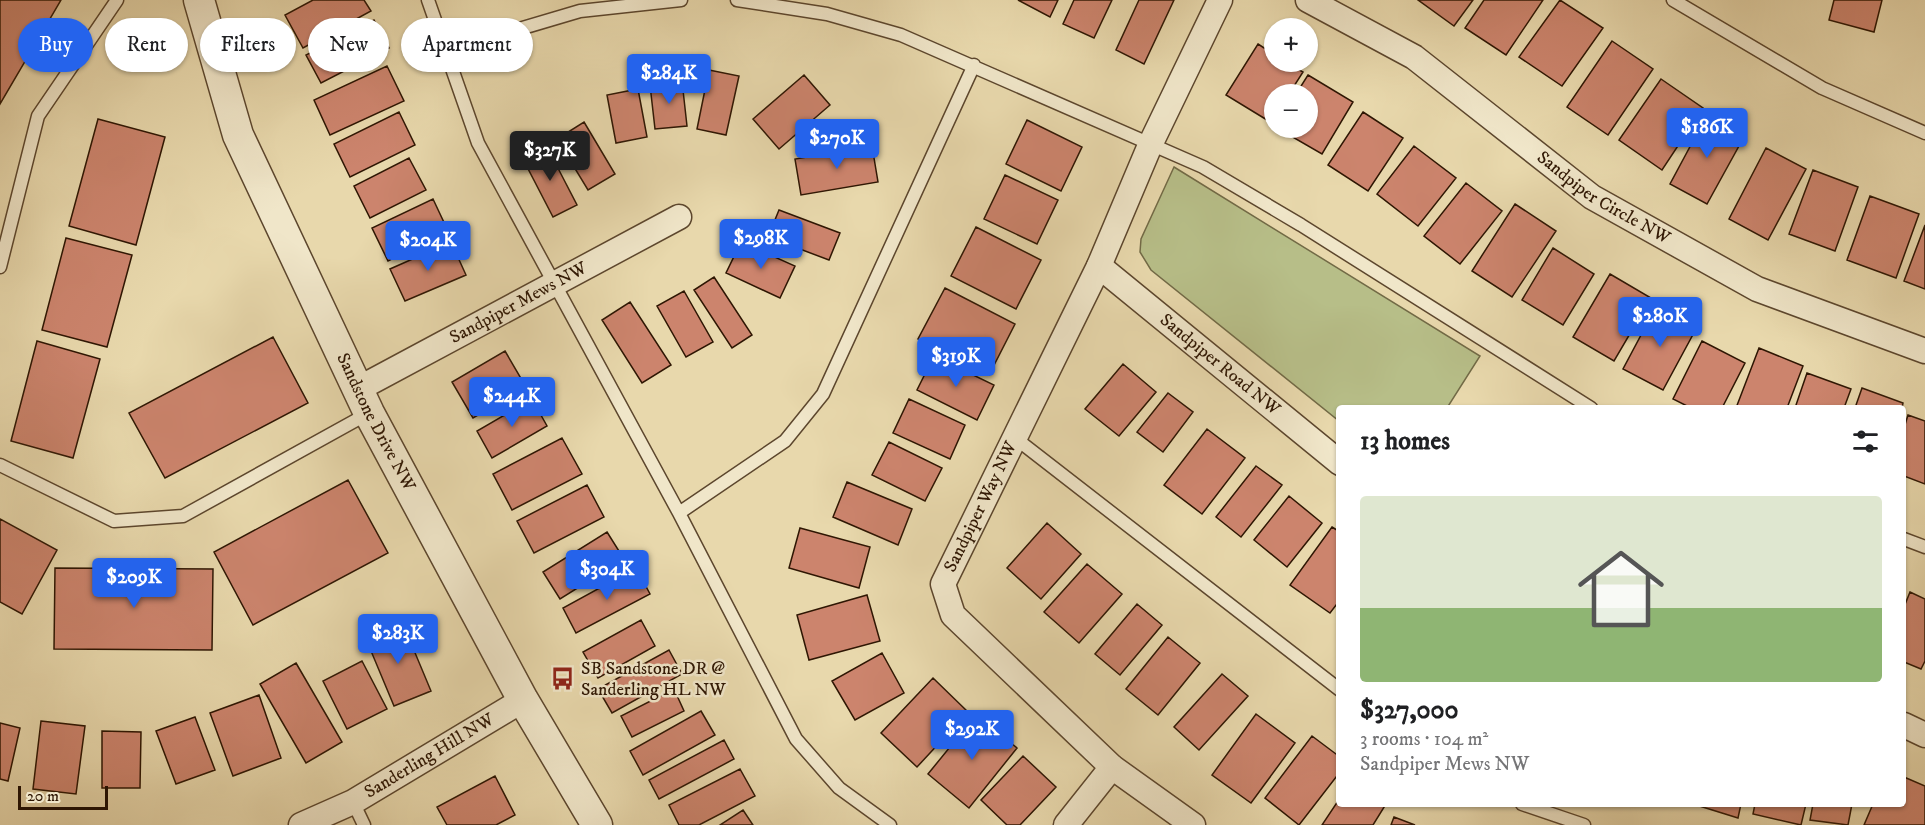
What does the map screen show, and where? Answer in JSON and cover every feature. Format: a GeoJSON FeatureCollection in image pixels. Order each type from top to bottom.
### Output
{"type":"FeatureCollection","features":[{"type":"Feature","properties":{"kind":"street","name":"Sandstone Drive NW"},"geometry":{"type":"LineString","coordinates":[[199,0],[238,135],[364,401],[523,700],[597,825]]}},
{"type":"Feature","properties":{"kind":"street"},"geometry":{"type":"LineString","coordinates":[[1151,143],[1220,0]]}},
{"type":"Feature","properties":{"kind":"street","name":"Sandpiper Circle NW"},"geometry":{"type":"LineString","coordinates":[[1308,0],[1414,57],[1592,197],[1757,289],[1925,351]]}},
{"type":"Feature","properties":{"kind":"street","name":"Sandpiper Way NW"},"geometry":{"type":"LineString","coordinates":[[1151,143],[1098,266],[943,584],[953,615],[1112,767],[1193,825]]}},
{"type":"Feature","properties":{"kind":"street","name":"Sandpiper Mews NW"},"geometry":{"type":"LineString","coordinates":[[364,401],[553,283],[679,217]]}},
{"type":"Feature","properties":{"kind":"street","name":"Sandpiper Road NW"},"geometry":{"type":"LineString","coordinates":[[1098,266],[1336,460]]}},
{"type":"Feature","properties":{"kind":"street","name":"Sanderling Hill NW"},"geometry":{"type":"LineString","coordinates":[[301,825],[353,802],[523,700]]}},
{"type":"Feature","properties":{"kind":"street"},"geometry":{"type":"LineString","coordinates":[[1906,726],[1925,735]]}},
{"type":"Feature","properties":{"kind":"street"},"geometry":{"type":"LineString","coordinates":[[1066,825],[1112,767]]}},
{"type":"Feature","properties":{"kind":"lane"},"geometry":{"type":"LineString","coordinates":[[0,267],[38,116],[117,0]]}},
{"type":"Feature","properties":{"kind":"lane"},"geometry":{"type":"LineString","coordinates":[[428,0],[434,18]]}},
{"type":"Feature","properties":{"kind":"lane"},"geometry":{"type":"LineString","coordinates":[[533,25],[580,11],[681,0]]}},
{"type":"Feature","properties":{"kind":"lane"},"geometry":{"type":"LineString","coordinates":[[737,0],[827,14],[901,34],[974,64],[1203,167],[1301,225],[1586,405]]}},
{"type":"Feature","properties":{"kind":"lane"},"geometry":{"type":"LineString","coordinates":[[1673,0],[1822,88],[1925,133]]}},
{"type":"Feature","properties":{"kind":"lane"},"geometry":{"type":"LineString","coordinates":[[679,513],[785,441],[823,394],[974,64]]}},
{"type":"Feature","properties":{"kind":"lane"},"geometry":{"type":"LineString","coordinates":[[453,72],[478,142],[679,513],[796,739],[839,788],[890,825]]}},
{"type":"Feature","properties":{"kind":"lane"},"geometry":{"type":"LineString","coordinates":[[0,465],[114,521],[183,516],[364,401]]}},
{"type":"Feature","properties":{"kind":"lane"},"geometry":{"type":"LineString","coordinates":[[1015,438],[1336,687]]}},
{"type":"Feature","properties":{"kind":"lane"},"geometry":{"type":"LineString","coordinates":[[1906,540],[1925,547]]}},
{"type":"Feature","properties":{"kind":"lane"},"geometry":{"type":"LineString","coordinates":[[353,802],[364,825]]}},
{"type":"Feature","properties":{"kind":"lane"},"geometry":{"type":"LineString","coordinates":[[1531,807],[1584,825]]}},
{"type":"Feature","properties":{"kind":"green space"},"geometry":{"type":"Polygon","coordinates":[[[1174,167],[1480,356],[1449,405],[1336,405],[1336,419],[1151,270],[1140,252],[1141,239],[1174,167]]]}},
{"type":"Feature","properties":{"kind":"building"},"geometry":{"type":"Polygon","coordinates":[[[0,0],[61,0],[50,18],[18,18],[19,72],[0,104],[0,0]]]}},
{"type":"Feature","properties":{"kind":"building"},"geometry":{"type":"Polygon","coordinates":[[[313,0],[364,0],[371,11],[358,18],[308,18],[308,45],[303,48],[296,35],[296,18],[287,18],[285,15],[313,0]]]}},
{"type":"Feature","properties":{"kind":"building"},"geometry":{"type":"Polygon","coordinates":[[[1018,0],[1058,0],[1050,17],[1018,0]]]}},
{"type":"Feature","properties":{"kind":"building"},"geometry":{"type":"Polygon","coordinates":[[[1074,0],[1112,0],[1094,38],[1063,24],[1074,0]]]}},
{"type":"Feature","properties":{"kind":"building"},"geometry":{"type":"Polygon","coordinates":[[[1139,0],[1174,0],[1144,64],[1116,50],[1139,0]]]}},
{"type":"Feature","properties":{"kind":"building"},"geometry":{"type":"Polygon","coordinates":[[[1418,0],[1473,0],[1454,26],[1418,0]]]}},
{"type":"Feature","properties":{"kind":"building"},"geometry":{"type":"Polygon","coordinates":[[[1484,0],[1543,0],[1506,55],[1465,28],[1484,0]]]}},
{"type":"Feature","properties":{"kind":"building"},"geometry":{"type":"Polygon","coordinates":[[[1560,0],[1603,28],[1562,86],[1519,57],[1560,0]]]}},
{"type":"Feature","properties":{"kind":"building"},"geometry":{"type":"Polygon","coordinates":[[[1834,0],[1882,0],[1874,32],[1829,20],[1834,0]]]}},
{"type":"Feature","properties":{"kind":"building"},"geometry":{"type":"Polygon","coordinates":[[[1612,41],[1653,69],[1608,135],[1567,107],[1612,41]]]}},
{"type":"Feature","properties":{"kind":"building"},"geometry":{"type":"Polygon","coordinates":[[[1258,44],[1264,48],[1264,72],[1303,72],[1295,84],[1264,84],[1264,118],[1226,95],[1258,44]]]}},
{"type":"Feature","properties":{"kind":"building"},"geometry":{"type":"Polygon","coordinates":[[[389,70],[404,101],[330,135],[314,100],[374,72],[389,72],[389,70]]]}},
{"type":"Feature","properties":{"kind":"building"},"geometry":{"type":"Polygon","coordinates":[[[709,70],[739,76],[726,135],[697,129],[709,70]]]}},
{"type":"Feature","properties":{"kind":"building"},"geometry":{"type":"Polygon","coordinates":[[[315,72],[342,72],[321,83],[315,72]]]}},
{"type":"Feature","properties":{"kind":"building"},"geometry":{"type":"Polygon","coordinates":[[[804,75],[830,105],[779,149],[753,119],[804,75]]]}},
{"type":"Feature","properties":{"kind":"building"},"geometry":{"type":"Polygon","coordinates":[[[1308,75],[1353,102],[1322,154],[1294,138],[1318,138],[1318,84],[1302,84],[1308,75]]]}},
{"type":"Feature","properties":{"kind":"building"},"geometry":{"type":"Polygon","coordinates":[[[1661,79],[1703,108],[1662,170],[1619,140],[1661,79]]]}},
{"type":"Feature","properties":{"kind":"building"},"geometry":{"type":"Polygon","coordinates":[[[682,81],[687,126],[655,129],[650,85],[682,81]]]}},
{"type":"Feature","properties":{"kind":"building"},"geometry":{"type":"Polygon","coordinates":[[[638,89],[647,137],[616,143],[607,95],[638,89]]]}},
{"type":"Feature","properties":{"kind":"building"},"geometry":{"type":"Polygon","coordinates":[[[399,112],[415,145],[350,177],[334,144],[399,112]]]}},
{"type":"Feature","properties":{"kind":"building"},"geometry":{"type":"Polygon","coordinates":[[[1363,112],[1403,138],[1368,191],[1328,165],[1363,112]]]}},
{"type":"Feature","properties":{"kind":"building"},"geometry":{"type":"Polygon","coordinates":[[[1707,115],[1745,135],[1707,204],[1670,184],[1707,115]]]}},
{"type":"Feature","properties":{"kind":"building"},"geometry":{"type":"Polygon","coordinates":[[[98,119],[165,137],[136,245],[69,226],[98,119]]]}},
{"type":"Feature","properties":{"kind":"building"},"geometry":{"type":"Polygon","coordinates":[[[1027,120],[1082,147],[1061,191],[1006,164],[1027,120]]]}},
{"type":"Feature","properties":{"kind":"building"},"geometry":{"type":"Polygon","coordinates":[[[584,122],[615,174],[588,190],[557,139],[584,122]]]}},
{"type":"Feature","properties":{"kind":"building"},"geometry":{"type":"Polygon","coordinates":[[[872,146],[878,182],[801,195],[795,159],[872,146]]]}},
{"type":"Feature","properties":{"kind":"building"},"geometry":{"type":"Polygon","coordinates":[[[1414,146],[1456,178],[1418,226],[1377,194],[1414,146]]]}},
{"type":"Feature","properties":{"kind":"building"},"geometry":{"type":"Polygon","coordinates":[[[547,147],[577,205],[553,217],[523,159],[547,147]]]}},
{"type":"Feature","properties":{"kind":"building"},"geometry":{"type":"Polygon","coordinates":[[[1766,148],[1806,169],[1768,240],[1729,219],[1766,148]]]}},
{"type":"Feature","properties":{"kind":"building"},"geometry":{"type":"Polygon","coordinates":[[[409,158],[426,190],[370,218],[354,186],[409,158]]]}},
{"type":"Feature","properties":{"kind":"building"},"geometry":{"type":"Polygon","coordinates":[[[1813,170],[1858,187],[1835,251],[1789,234],[1813,170]]]}},
{"type":"Feature","properties":{"kind":"building"},"geometry":{"type":"Polygon","coordinates":[[[1005,175],[1058,200],[1037,244],[984,219],[1005,175]]]}},
{"type":"Feature","properties":{"kind":"building"},"geometry":{"type":"Polygon","coordinates":[[[1466,183],[1502,211],[1460,264],[1424,236],[1466,183]]]}},
{"type":"Feature","properties":{"kind":"building"},"geometry":{"type":"Polygon","coordinates":[[[1870,196],[1919,214],[1896,278],[1847,260],[1870,196]]]}},
{"type":"Feature","properties":{"kind":"building"},"geometry":{"type":"Polygon","coordinates":[[[433,199],[448,231],[388,261],[372,228],[433,199]]]}},
{"type":"Feature","properties":{"kind":"building"},"geometry":{"type":"Polygon","coordinates":[[[1515,204],[1556,231],[1512,297],[1472,271],[1515,204]]]}},
{"type":"Feature","properties":{"kind":"building"},"geometry":{"type":"Polygon","coordinates":[[[779,210],[840,233],[829,260],[768,237],[779,210]]]}},
{"type":"Feature","properties":{"kind":"building"},"geometry":{"type":"Polygon","coordinates":[[[1925,225],[1925,289],[1904,281],[1925,225]]]}},
{"type":"Feature","properties":{"kind":"building"},"geometry":{"type":"Polygon","coordinates":[[[976,227],[1041,260],[1016,309],[951,276],[976,227]]]}},
{"type":"Feature","properties":{"kind":"building"},"geometry":{"type":"Polygon","coordinates":[[[66,238],[132,255],[107,347],[42,330],[66,238]]]}},
{"type":"Feature","properties":{"kind":"building"},"geometry":{"type":"Polygon","coordinates":[[[451,242],[466,275],[405,301],[390,269],[451,242]]]}},
{"type":"Feature","properties":{"kind":"building"},"geometry":{"type":"Polygon","coordinates":[[[741,242],[795,266],[780,298],[726,273],[741,242]]]}},
{"type":"Feature","properties":{"kind":"building"},"geometry":{"type":"Polygon","coordinates":[[[1553,248],[1594,274],[1563,325],[1522,300],[1553,248]]]}},
{"type":"Feature","properties":{"kind":"building"},"geometry":{"type":"Polygon","coordinates":[[[1610,274],[1651,298],[1614,361],[1573,337],[1610,274]]]}},
{"type":"Feature","properties":{"kind":"building"},"geometry":{"type":"Polygon","coordinates":[[[714,277],[752,335],[732,348],[694,290],[714,277]]]}},
{"type":"Feature","properties":{"kind":"building"},"geometry":{"type":"Polygon","coordinates":[[[945,288],[1015,324],[989,375],[918,339],[945,288]]]}},
{"type":"Feature","properties":{"kind":"building"},"geometry":{"type":"Polygon","coordinates":[[[684,291],[713,342],[686,357],[657,306],[684,291]]]}},
{"type":"Feature","properties":{"kind":"building"},"geometry":{"type":"Polygon","coordinates":[[[630,302],[671,365],[642,383],[602,320],[630,302]]]}},
{"type":"Feature","properties":{"kind":"building"},"geometry":{"type":"Polygon","coordinates":[[[1657,305],[1697,327],[1663,390],[1623,369],[1657,305]]]}},
{"type":"Feature","properties":{"kind":"building"},"geometry":{"type":"Polygon","coordinates":[[[273,337],[308,403],[165,478],[129,413],[273,337]]]}},
{"type":"Feature","properties":{"kind":"building"},"geometry":{"type":"Polygon","coordinates":[[[37,341],[100,359],[73,458],[11,441],[37,341]]]}},
{"type":"Feature","properties":{"kind":"building"},"geometry":{"type":"Polygon","coordinates":[[[1702,341],[1745,363],[1724,405],[1685,405],[1673,399],[1702,341]]]}},
{"type":"Feature","properties":{"kind":"building"},"geometry":{"type":"Polygon","coordinates":[[[1759,348],[1803,366],[1788,405],[1737,405],[1759,348]]]}},
{"type":"Feature","properties":{"kind":"building"},"geometry":{"type":"Polygon","coordinates":[[[505,351],[526,387],[473,418],[452,382],[505,351]]]}},
{"type":"Feature","properties":{"kind":"building"},"geometry":{"type":"Polygon","coordinates":[[[934,356],[994,385],[977,420],[917,390],[934,356]]]}},
{"type":"Feature","properties":{"kind":"building"},"geometry":{"type":"Polygon","coordinates":[[[1123,364],[1156,392],[1119,436],[1085,409],[1123,364]]]}},
{"type":"Feature","properties":{"kind":"building"},"geometry":{"type":"Polygon","coordinates":[[[1807,373],[1851,389],[1845,405],[1796,405],[1807,373]]]}},
{"type":"Feature","properties":{"kind":"building"},"geometry":{"type":"Polygon","coordinates":[[[1862,388],[1903,403],[1903,405],[1856,405],[1862,388]]]}},
{"type":"Feature","properties":{"kind":"building"},"geometry":{"type":"Polygon","coordinates":[[[1168,393],[1193,412],[1163,452],[1137,432],[1168,393]]]}},
{"type":"Feature","properties":{"kind":"building"},"geometry":{"type":"Polygon","coordinates":[[[532,399],[547,426],[492,458],[477,431],[532,399]]]}},
{"type":"Feature","properties":{"kind":"building"},"geometry":{"type":"Polygon","coordinates":[[[909,399],[965,425],[950,459],[893,433],[909,399]]]}},
{"type":"Feature","properties":{"kind":"building"},"geometry":{"type":"Polygon","coordinates":[[[1908,415],[1925,421],[1925,484],[1906,477],[1908,415]]]}},
{"type":"Feature","properties":{"kind":"building"},"geometry":{"type":"Polygon","coordinates":[[[1207,429],[1245,458],[1202,514],[1164,485],[1207,429]]]}},
{"type":"Feature","properties":{"kind":"building"},"geometry":{"type":"Polygon","coordinates":[[[562,438],[582,474],[512,510],[493,474],[562,438]]]}},
{"type":"Feature","properties":{"kind":"building"},"geometry":{"type":"Polygon","coordinates":[[[889,442],[942,468],[925,501],[872,475],[889,442]]]}},
{"type":"Feature","properties":{"kind":"building"},"geometry":{"type":"Polygon","coordinates":[[[1256,466],[1282,485],[1241,537],[1216,517],[1256,466]]]}},
{"type":"Feature","properties":{"kind":"building"},"geometry":{"type":"Polygon","coordinates":[[[348,480],[388,553],[253,625],[214,552],[348,480]]]}},
{"type":"Feature","properties":{"kind":"building"},"geometry":{"type":"Polygon","coordinates":[[[847,482],[912,509],[898,545],[833,517],[847,482]]]}},
{"type":"Feature","properties":{"kind":"building"},"geometry":{"type":"Polygon","coordinates":[[[587,485],[604,517],[534,553],[517,521],[587,485]]]}},
{"type":"Feature","properties":{"kind":"building"},"geometry":{"type":"Polygon","coordinates":[[[1289,496],[1322,523],[1287,567],[1254,540],[1289,496]]]}},
{"type":"Feature","properties":{"kind":"building"},"geometry":{"type":"Polygon","coordinates":[[[0,519],[57,550],[22,614],[0,602],[0,519]]]}},
{"type":"Feature","properties":{"kind":"building"},"geometry":{"type":"Polygon","coordinates":[[[1047,523],[1081,554],[1041,599],[1007,568],[1047,523]]]}},
{"type":"Feature","properties":{"kind":"building"},"geometry":{"type":"Polygon","coordinates":[[[1332,527],[1336,530],[1336,605],[1330,613],[1290,585],[1332,527]]]}},
{"type":"Feature","properties":{"kind":"building"},"geometry":{"type":"Polygon","coordinates":[[[800,528],[870,547],[859,588],[789,568],[800,528]]]}},
{"type":"Feature","properties":{"kind":"building"},"geometry":{"type":"Polygon","coordinates":[[[607,532],[624,559],[560,599],[543,572],[607,532]]]}},
{"type":"Feature","properties":{"kind":"building"},"geometry":{"type":"Polygon","coordinates":[[[1087,564],[1122,594],[1079,643],[1044,612],[1087,564]]]}},
{"type":"Feature","properties":{"kind":"building"},"geometry":{"type":"Polygon","coordinates":[[[55,568],[213,569],[212,650],[54,649],[55,568]]]}},
{"type":"Feature","properties":{"kind":"building"},"geometry":{"type":"Polygon","coordinates":[[[636,568],[650,594],[576,633],[563,608],[636,568]]]}},
{"type":"Feature","properties":{"kind":"building"},"geometry":{"type":"Polygon","coordinates":[[[1910,592],[1925,599],[1925,661],[1921,669],[1906,663],[1906,602],[1910,592]]]}},
{"type":"Feature","properties":{"kind":"building"},"geometry":{"type":"Polygon","coordinates":[[[867,595],[880,641],[809,660],[797,615],[867,595]]]}},
{"type":"Feature","properties":{"kind":"building"},"geometry":{"type":"Polygon","coordinates":[[[1137,604],[1162,625],[1120,675],[1095,654],[1137,604]]]}},
{"type":"Feature","properties":{"kind":"building"},"geometry":{"type":"Polygon","coordinates":[[[641,620],[655,646],[598,678],[583,652],[641,620]]]}},
{"type":"Feature","properties":{"kind":"building"},"geometry":{"type":"Polygon","coordinates":[[[403,624],[431,691],[394,706],[366,639],[403,624]]]}},
{"type":"Feature","properties":{"kind":"building"},"geometry":{"type":"Polygon","coordinates":[[[1168,637],[1200,663],[1158,715],[1126,689],[1168,637]]]}},
{"type":"Feature","properties":{"kind":"building"},"geometry":{"type":"Polygon","coordinates":[[[669,650],[682,674],[612,713],[598,689],[669,650]]]}},
{"type":"Feature","properties":{"kind":"building"},"geometry":{"type":"Polygon","coordinates":[[[882,653],[904,693],[855,720],[832,681],[882,653]]]}},
{"type":"Feature","properties":{"kind":"building"},"geometry":{"type":"Polygon","coordinates":[[[362,661],[387,709],[347,729],[323,681],[362,661]]]}},
{"type":"Feature","properties":{"kind":"building"},"geometry":{"type":"Polygon","coordinates":[[[296,663],[342,742],[306,763],[260,684],[296,663]]]}},
{"type":"Feature","properties":{"kind":"building"},"geometry":{"type":"Polygon","coordinates":[[[1222,674],[1248,696],[1199,750],[1174,727],[1222,674]]]}},
{"type":"Feature","properties":{"kind":"building"},"geometry":{"type":"Polygon","coordinates":[[[933,678],[968,712],[917,767],[881,733],[933,678]]]}},
{"type":"Feature","properties":{"kind":"building"},"geometry":{"type":"Polygon","coordinates":[[[674,689],[684,711],[632,737],[621,716],[674,689]]]}},
{"type":"Feature","properties":{"kind":"building"},"geometry":{"type":"Polygon","coordinates":[[[259,695],[281,758],[233,776],[210,713],[259,695]]]}},
{"type":"Feature","properties":{"kind":"building"},"geometry":{"type":"Polygon","coordinates":[[[701,711],[715,735],[643,775],[630,751],[701,711]]]}},
{"type":"Feature","properties":{"kind":"building"},"geometry":{"type":"Polygon","coordinates":[[[1256,714],[1295,743],[1251,803],[1212,775],[1256,714]]]}},
{"type":"Feature","properties":{"kind":"building"},"geometry":{"type":"Polygon","coordinates":[[[976,715],[1017,748],[969,808],[928,774],[976,715]]]}},
{"type":"Feature","properties":{"kind":"building"},"geometry":{"type":"Polygon","coordinates":[[[195,717],[215,770],[176,784],[156,731],[195,717]]]}},
{"type":"Feature","properties":{"kind":"building"},"geometry":{"type":"Polygon","coordinates":[[[41,721],[85,726],[76,794],[33,789],[41,721]]]}},
{"type":"Feature","properties":{"kind":"building"},"geometry":{"type":"Polygon","coordinates":[[[0,723],[20,728],[8,781],[0,779],[0,723]]]}},
{"type":"Feature","properties":{"kind":"building"},"geometry":{"type":"Polygon","coordinates":[[[102,731],[141,732],[140,788],[102,788],[102,731]]]}},
{"type":"Feature","properties":{"kind":"building"},"geometry":{"type":"Polygon","coordinates":[[[1312,736],[1336,754],[1336,777],[1299,825],[1265,798],[1312,736]]]}},
{"type":"Feature","properties":{"kind":"building"},"geometry":{"type":"Polygon","coordinates":[[[724,740],[734,759],[659,799],[649,780],[724,740]]]}},
{"type":"Feature","properties":{"kind":"building"},"geometry":{"type":"Polygon","coordinates":[[[1023,756],[1056,787],[1020,825],[1007,825],[981,800],[1023,756]]]}},
{"type":"Feature","properties":{"kind":"building"},"geometry":{"type":"Polygon","coordinates":[[[740,769],[755,796],[699,825],[679,825],[669,805],[740,769]]]}},
{"type":"Feature","properties":{"kind":"building"},"geometry":{"type":"Polygon","coordinates":[[[495,776],[515,815],[496,825],[447,825],[437,807],[495,776]]]}},
{"type":"Feature","properties":{"kind":"building"},"geometry":{"type":"Polygon","coordinates":[[[1906,778],[1925,786],[1925,825],[1864,825],[1872,807],[1906,807],[1906,778]]]}},
{"type":"Feature","properties":{"kind":"building"},"geometry":{"type":"Polygon","coordinates":[[[1336,804],[1336,807],[1384,807],[1373,825],[1322,825],[1336,804]]]}},
{"type":"Feature","properties":{"kind":"building"},"geometry":{"type":"Polygon","coordinates":[[[1703,807],[1740,807],[1738,818],[1703,807]]]}},
{"type":"Feature","properties":{"kind":"building"},"geometry":{"type":"Polygon","coordinates":[[[1754,807],[1805,807],[1801,825],[1753,814],[1754,807]]]}},
{"type":"Feature","properties":{"kind":"building"},"geometry":{"type":"Polygon","coordinates":[[[1812,807],[1851,807],[1848,825],[1810,820],[1812,807]]]}},
{"type":"Feature","properties":{"kind":"building"},"geometry":{"type":"Polygon","coordinates":[[[743,810],[753,825],[720,825],[743,810]]]}},
{"type":"Feature","properties":{"kind":"building"},"geometry":{"type":"Polygon","coordinates":[[[1394,817],[1415,825],[1391,825],[1394,817]]]}},
{"type":"Feature","properties":{"kind":"place","name":"SB Sandstone DR @ Sanderling HL NW"},"geometry":{"type":"Point","coordinates":[563,679]}}]}
